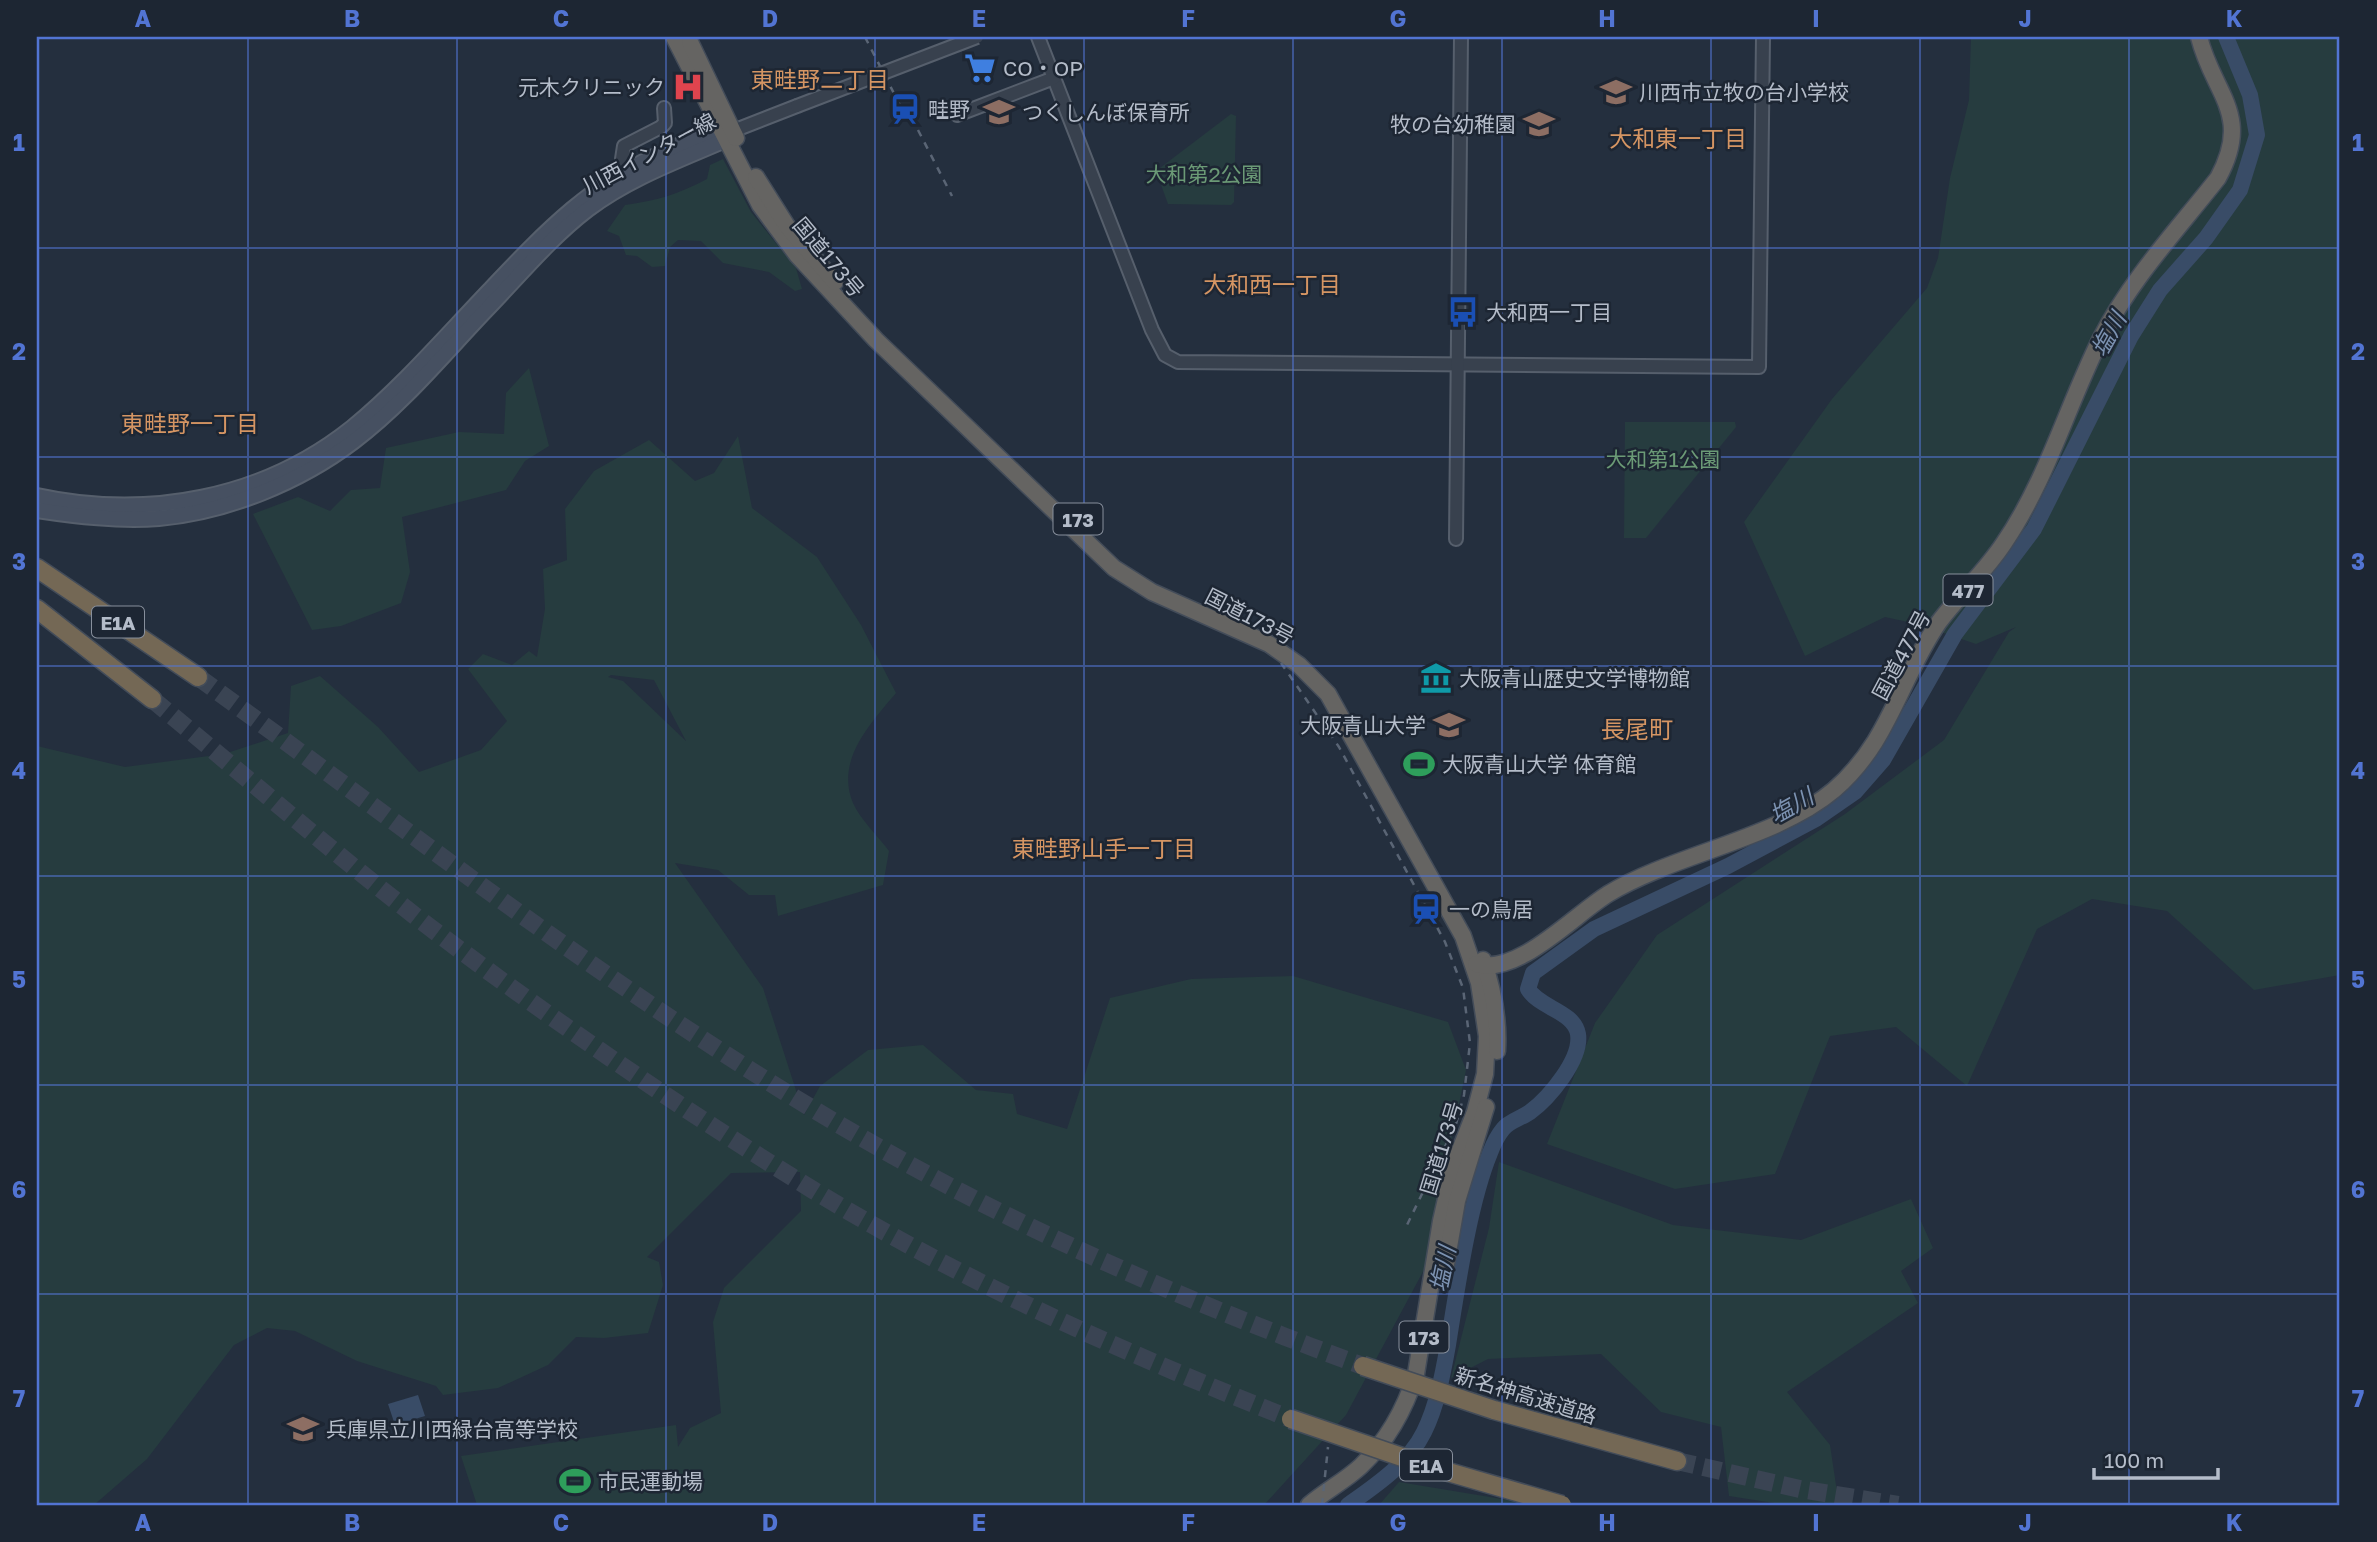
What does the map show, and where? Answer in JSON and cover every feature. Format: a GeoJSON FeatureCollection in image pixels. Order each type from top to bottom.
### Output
{"type":"FeatureCollection","features":[{"type":"Feature","properties":{"kind":"highway","name":"国道173号"},"geometry":{"type":"LineString","coordinates":[[674,37],[726,133],[743,154],[787,226],[883,335],[1128,567],[1264,632],[1291,648],[1327,679],[1377,757],[1473,935],[1487,1036],[1485,1074],[1475,1112],[1453,1168],[1416,1374],[1406,1406],[1385,1439],[1360,1466],[1308,1505]]}},
{"type":"Feature","properties":{"kind":"highway","name":"国道173号"},"geometry":{"type":"LineString","coordinates":[[687,37],[726,133]]}},
{"type":"Feature","properties":{"kind":"highway","name":"国道477号"},"geometry":{"type":"LineString","coordinates":[[1479,965],[1515,960],[1608,894],[1803,811],[1835,790],[1867,754],[1894,713],[1921,654],[1940,622],[2005,542],[2043,473],[2101,338],[2126,295],[2218,178],[2228,159],[2233,134],[2229,103],[2203,52],[2199,37]]}},
{"type":"Feature","properties":{"kind":"highway","name":"E1A"},"geometry":{"type":"LineString","coordinates":[[37,568],[198,677]]}},
{"type":"Feature","properties":{"kind":"highway","name":"E1A"},"geometry":{"type":"LineString","coordinates":[[37,609],[152,699]]}},
{"type":"Feature","properties":{"kind":"highway","name":"国道173号"},"geometry":{"type":"LineString","coordinates":[[1325,1505],[1364,1473],[1401,1435],[1419,1398],[1431,1354],[1457,1201],[1495,1072],[1498,1032],[1492,986],[1479,965]]}},
{"type":"Feature","properties":{"kind":"highway","name":"新名神高速道路"},"geometry":{"type":"LineString","coordinates":[[1363,1366],[1494,1410],[1677,1461]]}},
{"type":"Feature","properties":{"kind":"highway","name":"E1A"},"geometry":{"type":"LineString","coordinates":[[1291,1419],[1431,1467],[1562,1505]]}},
{"type":"Feature","properties":{"kind":"main road","name":"川西インター線"},"geometry":{"type":"LineString","coordinates":[[37,496],[110,506],[176,503],[245,487],[288,468],[352,428],[504,283],[568,219],[585,196],[628,170],[726,133]]}},
{"type":"Feature","properties":{"kind":"main road","name":"川西インター線"},"geometry":{"type":"LineString","coordinates":[[568,219],[619,188],[726,133]]}},
{"type":"Feature","properties":{"kind":"main road","name":"川西インター線"},"geometry":{"type":"LineString","coordinates":[[37,510],[113,518],[157,518],[212,508],[290,479],[354,441],[403,397],[504,283]]}},
{"type":"Feature","properties":{"kind":"street"},"geometry":{"type":"LineString","coordinates":[[726,133],[977,37]]}},
{"type":"Feature","properties":{"kind":"street"},"geometry":{"type":"LineString","coordinates":[[1038,37],[1136,292],[1165,355],[1178,362],[1759,367],[1763,37]]}},
{"type":"Feature","properties":{"kind":"street"},"geometry":{"type":"LineString","coordinates":[[1456,539],[1461,37]]}},
{"type":"Feature","properties":{"kind":"street"},"geometry":{"type":"LineString","coordinates":[[957,115],[1054,78]]}},
{"type":"Feature","properties":{"kind":"street"},"geometry":{"type":"LineString","coordinates":[[628,170],[622,159],[624,146],[661,127],[666,117],[664,108]]}},
{"type":"Feature","properties":{"kind":"green space"},"geometry":{"type":"Polygon","coordinates":[[[1971,37],[2340,37],[2340,975],[2254,990],[2167,911],[2092,899],[2037,929],[1967,1086],[1896,1027],[1830,1036],[1775,1174],[1675,1189],[1547,1144],[1595,1023],[1657,935],[1845,814],[1944,740],[2009,632],[2016,627],[1976,644],[1917,624],[1885,617],[1805,656],[1744,522],[1832,399],[1927,288],[1938,258],[1950,178],[1969,100],[1971,37]]]}},
{"type":"Feature","properties":{"kind":"green space","name":"大和第2公園"},"geometry":{"type":"Polygon","coordinates":[[[1231,114],[1236,116],[1234,202],[1231,205],[1168,204],[1156,171],[1231,114]]]}},
{"type":"Feature","properties":{"kind":"green space"},"geometry":{"type":"Polygon","coordinates":[[[723,159],[751,212],[796,268],[802,289],[795,291],[769,272],[723,263],[701,241],[678,240],[670,247],[665,266],[652,267],[637,256],[626,255],[619,236],[607,231],[625,205],[667,196],[697,184],[707,179],[710,165],[723,159]]]}},
{"type":"Feature","properties":{"kind":"green space"},"geometry":{"type":"Polygon","coordinates":[[[529,368],[549,446],[525,461],[506,490],[402,517],[410,572],[401,603],[341,626],[312,630],[253,514],[298,497],[330,511],[351,490],[380,488],[386,448],[459,432],[504,434],[506,393],[529,368]]]}},
{"type":"Feature","properties":{"kind":"green space","name":"大和第1公園"},"geometry":{"type":"Polygon","coordinates":[[[1625,422],[1735,422],[1736,427],[1646,538],[1624,538],[1625,422]]]}},
{"type":"Feature","properties":{"kind":"green space"},"geometry":{"type":"Polygon","coordinates":[[[738,436],[752,508],[817,557],[861,625],[896,693],[858,743],[849,772],[849,787],[856,809],[889,851],[883,885],[778,916],[775,895],[749,895],[718,870],[675,863],[763,988],[804,1115],[820,1086],[868,1050],[923,1045],[976,1090],[1013,1094],[1017,1114],[1067,1129],[1110,998],[1191,979],[1293,976],[1448,1022],[1466,1070],[1426,1266],[1346,1415],[1264,1505],[477,1505],[461,1456],[676,1425],[678,1447],[690,1428],[721,1413],[713,1322],[724,1288],[801,1211],[800,1172],[731,1173],[647,1257],[659,1262],[663,1285],[648,1333],[604,1338],[576,1337],[548,1365],[498,1388],[443,1395],[436,1386],[357,1361],[295,1331],[267,1328],[234,1345],[147,1459],[94,1505],[37,1505],[37,746],[125,767],[224,754],[288,733],[291,686],[320,676],[378,727],[419,772],[481,750],[507,721],[468,669],[483,654],[512,665],[529,651],[537,657],[545,609],[543,569],[567,560],[565,509],[594,471],[649,440],[695,481],[714,473],[738,436]],[[611,675],[608,677],[623,681],[686,741],[654,680],[611,675]]]}},
{"type":"Feature","properties":{"kind":"green space"},"geometry":{"type":"Polygon","coordinates":[[[1499,1162],[1673,1225],[1801,1240],[1911,1199],[1933,1248],[1901,1271],[1918,1303],[1787,1392],[1830,1445],[1839,1505],[1786,1505],[1729,1496],[1721,1427],[1661,1412],[1601,1354],[1488,1359],[1451,1378],[1489,1228],[1499,1162]]]}},
{"type":"Feature","properties":{"kind":"green space"},"geometry":{"type":"Polygon","coordinates":[[[1399,1482],[1538,1505],[1379,1505],[1399,1482]]]}},
{"type":"Feature","properties":{"kind":"water"},"geometry":{"type":"Polygon","coordinates":[[[418,1395],[425,1416],[395,1425],[388,1404],[418,1395]]]}},
{"type":"Feature","properties":{"kind":"waterway","name":"塩川"},"geometry":{"type":"LineString","coordinates":[[1348,1505],[1400,1464],[1424,1432],[1439,1389],[1470,1221],[1491,1150],[1506,1126],[1530,1112],[1555,1088],[1575,1055],[1578,1044],[1575,1026],[1528,989],[1533,973],[1594,929],[1728,866],[1816,819],[1855,792],[1883,760],[1955,634],[2034,529],[2131,336],[2160,290],[2206,238],[2240,190],[2257,135],[2250,95],[2226,37]]}},
{"type":"Feature","properties":{"kind":"tunnel"},"geometry":{"type":"LineString","coordinates":[[198,677],[447,861],[616,981],[702,1039],[878,1147],[995,1210],[1116,1267],[1363,1366]]}},
{"type":"Feature","properties":{"kind":"tunnel"},"geometry":{"type":"LineString","coordinates":[[152,699],[436,932],[622,1066],[764,1160],[870,1224],[987,1286],[1168,1369],[1291,1419]]}},
{"type":"Feature","properties":{"kind":"tunnel"},"geometry":{"type":"LineString","coordinates":[[1677,1461],[1800,1489],[1898,1505]]}},
{"type":"Feature","properties":{"kind":"railway"},"geometry":{"type":"LineString","coordinates":[[865,37],[902,109]]}},
{"type":"Feature","properties":{"kind":"railway"},"geometry":{"type":"LineString","coordinates":[[918,130],[952,196]]}},
{"type":"Feature","properties":{"kind":"railway"},"geometry":{"type":"LineString","coordinates":[[1281,663],[1339,747],[1445,942],[1463,988],[1470,1043],[1464,1095],[1456,1124],[1406,1227]]}},
{"type":"Feature","properties":{"kind":"railway"},"geometry":{"type":"LineString","coordinates":[[1322,1505],[1328,1447]]}},
{"type":"Feature","properties":{"kind":"place","name":"CO・OP"},"geometry":{"type":"Point","coordinates":[980,68]}},
{"type":"Feature","properties":{"kind":"place","name":"元木クリニック"},"geometry":{"type":"Point","coordinates":[688,87]}},
{"type":"Feature","properties":{"kind":"place","name":"川西市立牧の台小学校"},"geometry":{"type":"Point","coordinates":[1616,92]}},
{"type":"Feature","properties":{"kind":"place","name":"畦野"},"geometry":{"type":"Point","coordinates":[905,109]}},
{"type":"Feature","properties":{"kind":"place","name":"つくしんぼ保育所"},"geometry":{"type":"Point","coordinates":[999,112]}},
{"type":"Feature","properties":{"kind":"place","name":"牧の台幼稚園"},"geometry":{"type":"Point","coordinates":[1539,124]}},
{"type":"Feature","properties":{"kind":"place","name":"大和西一丁目"},"geometry":{"type":"Point","coordinates":[1463,312]}},
{"type":"Feature","properties":{"kind":"place","name":"大阪青山歴史文学博物館"},"geometry":{"type":"Point","coordinates":[1436,678]}},
{"type":"Feature","properties":{"kind":"place","name":"大阪青山大学"},"geometry":{"type":"Point","coordinates":[1449,725]}},
{"type":"Feature","properties":{"kind":"place","name":"大阪青山大学 体育館"},"geometry":{"type":"Point","coordinates":[1419,764]}},
{"type":"Feature","properties":{"kind":"place","name":"一の鳥居"},"geometry":{"type":"Point","coordinates":[1426,909]}},
{"type":"Feature","properties":{"kind":"place","name":"兵庫県立川西緑台高等学校"},"geometry":{"type":"Point","coordinates":[303,1429]}},
{"type":"Feature","properties":{"kind":"place","name":"市民運動場"},"geometry":{"type":"Point","coordinates":[575,1481]}},
{"type":"Feature","properties":{"kind":"district","name":"東畦野二丁目"},"geometry":{"type":"Point","coordinates":[820,79]}},
{"type":"Feature","properties":{"kind":"district","name":"大和東一丁目"},"geometry":{"type":"Point","coordinates":[1678,138]}},
{"type":"Feature","properties":{"kind":"district","name":"大和西一丁目"},"geometry":{"type":"Point","coordinates":[1272,284]}},
{"type":"Feature","properties":{"kind":"district","name":"東畦野一丁目"},"geometry":{"type":"Point","coordinates":[190,423]}},
{"type":"Feature","properties":{"kind":"district","name":"長尾町"},"geometry":{"type":"Point","coordinates":[1637,728]}},
{"type":"Feature","properties":{"kind":"district","name":"東畦野山手一丁目"},"geometry":{"type":"Point","coordinates":[1104,848]}}]}
